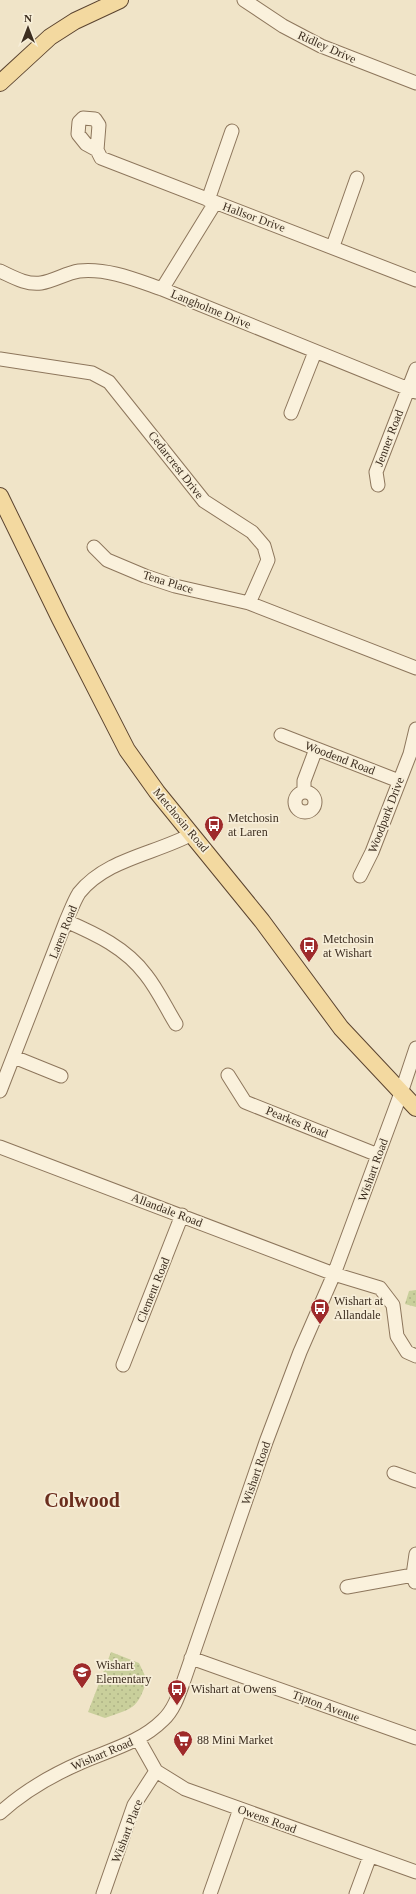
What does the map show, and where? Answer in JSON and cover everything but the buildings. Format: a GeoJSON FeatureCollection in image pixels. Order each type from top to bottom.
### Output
{"type":"FeatureCollection","features":[{"type":"Feature","properties":{"kind":"main road"},"geometry":{"type":"LineString","coordinates":[[0,83],[50,37],[75,20],[120,0]]}},
{"type":"Feature","properties":{"kind":"main road","name":"Metchosin Road"},"geometry":{"type":"LineString","coordinates":[[0,498],[69,638],[127,750],[157,792],[253,909],[341,1028],[416,1108]]}},
{"type":"Feature","properties":{"kind":"street","name":"Ridley Drive"},"geometry":{"type":"LineString","coordinates":[[244,0],[283,26],[321,46],[416,83]]}},
{"type":"Feature","properties":{"kind":"street"},"geometry":{"type":"LineString","coordinates":[[162,290],[212,202],[232,131]]}},
{"type":"Feature","properties":{"kind":"street","name":"Hallsor Drive"},"geometry":{"type":"LineString","coordinates":[[97,150],[101,158],[212,202],[333,246],[416,280]]}},
{"type":"Feature","properties":{"kind":"street"},"geometry":{"type":"LineString","coordinates":[[333,246],[357,178]]}},
{"type":"Feature","properties":{"kind":"street","name":"Langholme Drive"},"geometry":{"type":"LineString","coordinates":[[0,271],[24,282],[40,283],[79,272],[101,272],[126,276],[412,391]]}},
{"type":"Feature","properties":{"kind":"street"},"geometry":{"type":"LineString","coordinates":[[291,413],[315,352]]}},
{"type":"Feature","properties":{"kind":"street","name":"Cedarcrest Drive"},"geometry":{"type":"LineString","coordinates":[[0,359],[92,373],[109,382],[204,501],[252,532],[264,546],[268,560],[249,603]]}},
{"type":"Feature","properties":{"kind":"street","name":"Jenner Road"},"geometry":{"type":"LineString","coordinates":[[378,485],[376,472],[412,391],[416,370]]}},
{"type":"Feature","properties":{"kind":"street","name":"Tena Place"},"geometry":{"type":"LineString","coordinates":[[94,547],[107,560],[145,576],[175,586],[249,603]]}},
{"type":"Feature","properties":{"kind":"street"},"geometry":{"type":"LineString","coordinates":[[249,603],[416,668]]}},
{"type":"Feature","properties":{"kind":"street","name":"Woodpark Drive"},"geometry":{"type":"LineString","coordinates":[[360,876],[372,852],[410,754],[416,729]]}},
{"type":"Feature","properties":{"kind":"street","name":"Woodend Road"},"geometry":{"type":"LineString","coordinates":[[281,735],[399,781]]}},
{"type":"Feature","properties":{"kind":"street"},"geometry":{"type":"LineString","coordinates":[[304,792],[304,780],[316,749]]}},
{"type":"Feature","properties":{"kind":"street","name":"Laren Road"},"geometry":{"type":"LineString","coordinates":[[0,1091],[66,921],[79,894],[95,878],[118,864],[173,844],[192,834]]}},
{"type":"Feature","properties":{"kind":"street"},"geometry":{"type":"LineString","coordinates":[[66,921],[104,938],[128,956],[146,974],[176,1024]]}},
{"type":"Feature","properties":{"kind":"street","name":"Wishart Road"},"geometry":{"type":"LineString","coordinates":[[0,1813],[12,1802],[48,1777],[138,1739],[164,1720],[171,1710],[191,1658],[266,1442],[300,1352],[334,1274],[416,1048]]}},
{"type":"Feature","properties":{"kind":"street"},"geometry":{"type":"LineString","coordinates":[[14,1057],[60,1076]]}},
{"type":"Feature","properties":{"kind":"street","name":"Pearkes Road"},"geometry":{"type":"LineString","coordinates":[[228,1075],[246,1102],[378,1155]]}},
{"type":"Feature","properties":{"kind":"street","name":"Allandale Road"},"geometry":{"type":"LineString","coordinates":[[0,1147],[334,1274],[380,1288],[393,1305],[397,1336],[407,1352],[416,1356]]}},
{"type":"Feature","properties":{"kind":"street","name":"Clement Road"},"geometry":{"type":"LineString","coordinates":[[123,1365],[182,1215]]}},
{"type":"Feature","properties":{"kind":"street"},"geometry":{"type":"LineString","coordinates":[[394,1473],[416,1481]]}},
{"type":"Feature","properties":{"kind":"street"},"geometry":{"type":"LineString","coordinates":[[347,1587],[415,1579],[416,1554]]}},
{"type":"Feature","properties":{"kind":"street","name":"Tipton Avenue"},"geometry":{"type":"LineString","coordinates":[[191,1658],[416,1738]]}},
{"type":"Feature","properties":{"kind":"street","name":"Owens Road"},"geometry":{"type":"LineString","coordinates":[[138,1739],[156,1771],[184,1789],[416,1872]]}},
{"type":"Feature","properties":{"kind":"street","name":"Wishart Place"},"geometry":{"type":"LineString","coordinates":[[103,1894],[134,1805],[156,1771]]}},
{"type":"Feature","properties":{"kind":"street"},"geometry":{"type":"LineString","coordinates":[[210,1894],[240,1809]]}},
{"type":"Feature","properties":{"kind":"street"},"geometry":{"type":"LineString","coordinates":[[356,1894],[370,1856]]}},
{"type":"Feature","properties":{"kind":"green space"},"geometry":{"type":"Polygon","coordinates":[[[416,1290],[416,1307],[405,1304],[409,1291],[416,1290]]]}},
{"type":"Feature","properties":{"kind":"green space"},"geometry":{"type":"Polygon","coordinates":[[[111,1652],[139,1663],[147,1680],[137,1703],[122,1712],[105,1718],[88,1712],[111,1652]]]}},
{"type":"Feature","properties":{"kind":"place","name":"Metchosin at Laren"},"geometry":{"type":"Point","coordinates":[214,842]}},
{"type":"Feature","properties":{"kind":"place","name":"Metchosin at Wishart"},"geometry":{"type":"Point","coordinates":[309,963]}},
{"type":"Feature","properties":{"kind":"place","name":"Wishart at Allandale"},"geometry":{"type":"Point","coordinates":[320,1325]}},
{"type":"Feature","properties":{"kind":"place","name":"Wishart Elementary"},"geometry":{"type":"Point","coordinates":[82,1689]}},
{"type":"Feature","properties":{"kind":"place","name":"Wishart at Owens"},"geometry":{"type":"Point","coordinates":[177,1706]}},
{"type":"Feature","properties":{"kind":"place","name":"88 Mini Market"},"geometry":{"type":"Point","coordinates":[183,1757]}},
{"type":"Feature","properties":{"kind":"district","name":"Colwood"},"geometry":{"type":"Point","coordinates":[82,1500]}}]}
